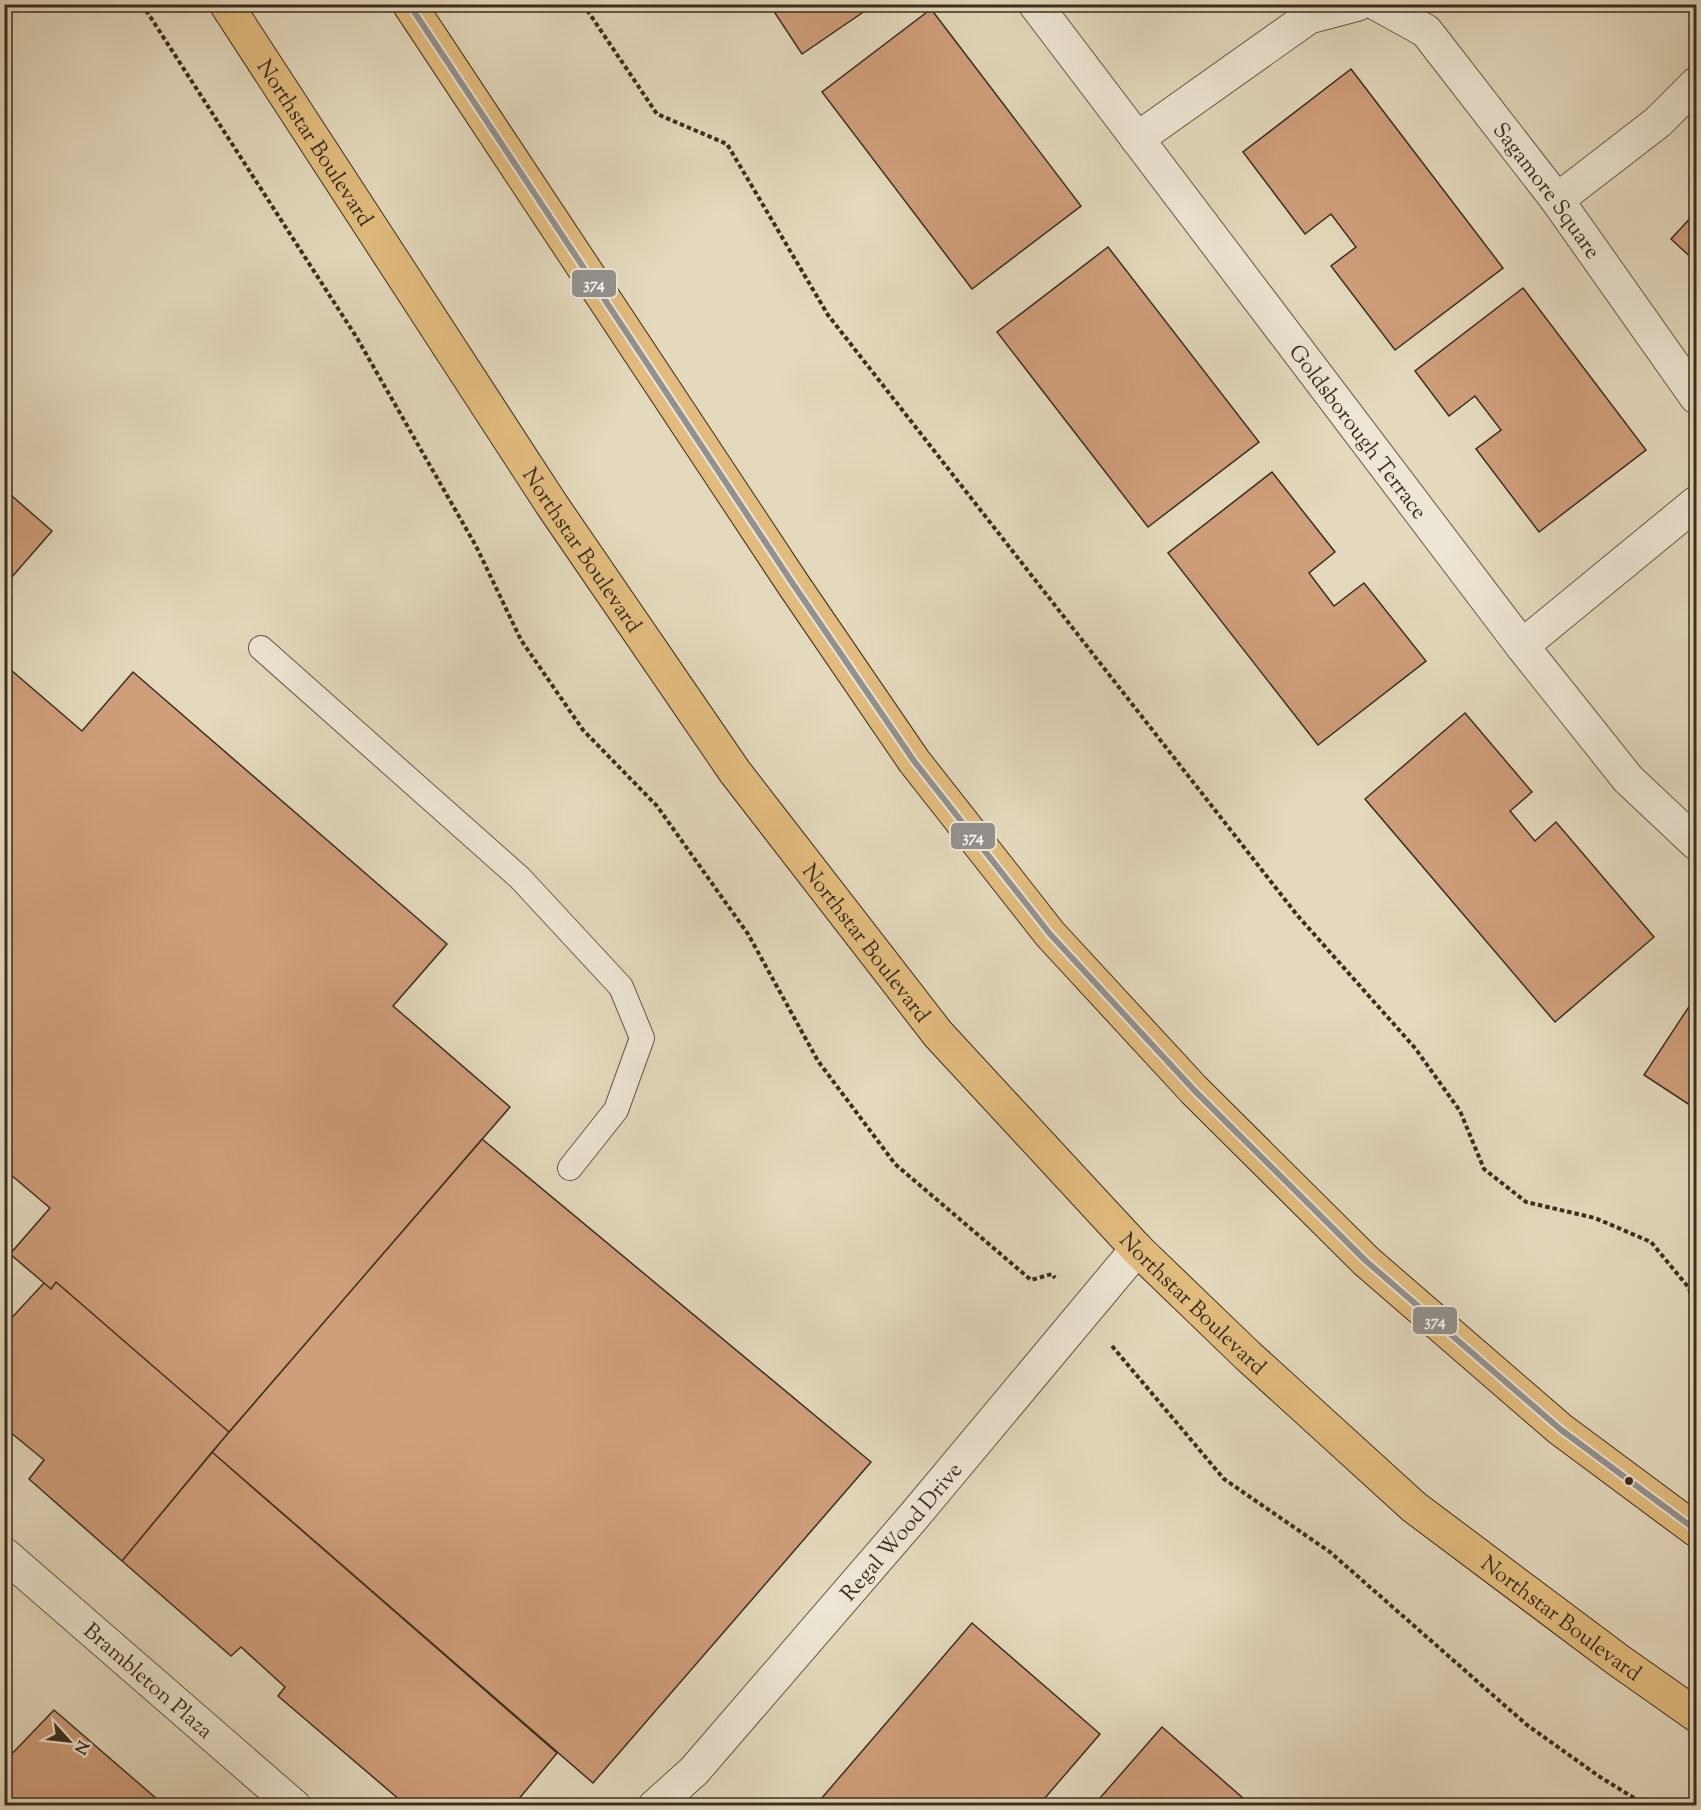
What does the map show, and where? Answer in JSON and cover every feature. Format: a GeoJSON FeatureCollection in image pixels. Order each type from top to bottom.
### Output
{"type":"FeatureCollection","features":[{"type":"Feature","properties":{"kind":"main road","name":"Northstar Boulevard"},"geometry":{"type":"LineString","coordinates":[[226,4],[552,505],[735,772],[938,1034],[1137,1249],[1247,1355],[1414,1507],[1618,1660],[1696,1715]]}},
{"type":"Feature","properties":{"kind":"main road"},"geometry":{"type":"LineString","coordinates":[[409,4],[786,574],[914,761],[1050,934],[1194,1090],[1366,1262],[1560,1430],[1696,1530]]}},
{"type":"Feature","properties":{"kind":"street","name":"Goldsborough Terrace"},"geometry":{"type":"LineString","coordinates":[[1035,4],[1522,646],[1628,779],[1696,843]]}},
{"type":"Feature","properties":{"kind":"street"},"geometry":{"type":"LineString","coordinates":[[1137,139],[1309,16],[1358,4]]}},
{"type":"Feature","properties":{"kind":"street","name":"Sagamore Square"},"geometry":{"type":"LineString","coordinates":[[1377,4],[1426,31],[1557,200],[1696,398]]}},
{"type":"Feature","properties":{"kind":"street"},"geometry":{"type":"LineString","coordinates":[[1557,200],[1658,122],[1696,84]]}},
{"type":"Feature","properties":{"kind":"street"},"geometry":{"type":"LineString","coordinates":[[1522,646],[1696,503]]}},
{"type":"Feature","properties":{"kind":"street","name":"Regal Wood Drive"},"geometry":{"type":"LineString","coordinates":[[655,1806],[694,1771],[914,1516],[1137,1249]]}},
{"type":"Feature","properties":{"kind":"street","name":"Brambleton Plaza"},"geometry":{"type":"LineString","coordinates":[[4,1554],[294,1806]]}},
{"type":"Feature","properties":{"kind":"lane"},"geometry":{"type":"LineString","coordinates":[[261,648],[520,878],[621,987],[642,1038],[616,1110],[570,1168]]}},
{"type":"Feature","properties":{"kind":"path"},"geometry":{"type":"LineString","coordinates":[[583,4],[657,114],[728,144],[828,315],[1297,915],[1415,1048],[1460,1111],[1484,1169],[1526,1202],[1595,1218],[1651,1242],[1689,1287],[1696,1311]]}},
{"type":"Feature","properties":{"kind":"building"},"geometry":{"type":"Polygon","coordinates":[[[769,4],[875,4],[802,54],[769,4]]]}},
{"type":"Feature","properties":{"kind":"building"},"geometry":{"type":"Polygon","coordinates":[[[931,9],[1081,206],[972,289],[822,92],[931,9]]]}},
{"type":"Feature","properties":{"kind":"building"},"geometry":{"type":"Polygon","coordinates":[[[1351,69],[1503,268],[1395,350],[1331,266],[1356,247],[1331,214],[1305,234],[1243,152],[1351,69]]]}},
{"type":"Feature","properties":{"kind":"building"},"geometry":{"type":"Polygon","coordinates":[[[1696,212],[1696,262],[1671,239],[1696,212]]]}},
{"type":"Feature","properties":{"kind":"building"},"geometry":{"type":"Polygon","coordinates":[[[1108,247],[1259,442],[1148,527],[997,332],[1108,247]]]}},
{"type":"Feature","properties":{"kind":"building"},"geometry":{"type":"Polygon","coordinates":[[[1523,288],[1646,450],[1539,532],[1476,449],[1501,430],[1475,396],[1449,416],[1415,371],[1523,288]]]}},
{"type":"Feature","properties":{"kind":"building"},"geometry":{"type":"Polygon","coordinates":[[[1272,472],[1335,552],[1309,573],[1334,606],[1364,583],[1426,661],[1318,745],[1168,553],[1272,472]]]}},
{"type":"Feature","properties":{"kind":"building"},"geometry":{"type":"Polygon","coordinates":[[[4,489],[52,531],[4,586],[4,489]]]}},
{"type":"Feature","properties":{"kind":"building"},"geometry":{"type":"Polygon","coordinates":[[[4,664],[82,731],[133,672],[447,944],[393,1006],[510,1107],[229,1432],[56,1282],[51,1289],[10,1254],[50,1208],[4,1169],[4,664]]]}},
{"type":"Feature","properties":{"kind":"building"},"geometry":{"type":"Polygon","coordinates":[[[1465,713],[1532,792],[1510,811],[1535,841],[1556,822],[1654,937],[1555,1022],[1365,799],[1465,713]]]}},
{"type":"Feature","properties":{"kind":"building"},"geometry":{"type":"Polygon","coordinates":[[[1696,996],[1696,1109],[1644,1075],[1696,996]]]}},
{"type":"Feature","properties":{"kind":"building"},"geometry":{"type":"Polygon","coordinates":[[[482,1139],[871,1462],[593,1783],[212,1452],[482,1139]]]}},
{"type":"Feature","properties":{"kind":"building"},"geometry":{"type":"Polygon","coordinates":[[[56,1282],[229,1432],[122,1561],[29,1479],[44,1460],[4,1427],[4,1375],[7,1372],[4,1370],[4,1326],[44,1283],[51,1289],[56,1282]]]}},
{"type":"Feature","properties":{"kind":"building"},"geometry":{"type":"Polygon","coordinates":[[[212,1452],[557,1753],[513,1806],[407,1806],[278,1696],[285,1687],[241,1647],[231,1656],[122,1561],[212,1452]]]}},
{"type":"Feature","properties":{"kind":"building"},"geometry":{"type":"Polygon","coordinates":[[[972,1623],[1100,1734],[1038,1806],[815,1806],[972,1623]]]}},
{"type":"Feature","properties":{"kind":"building"},"geometry":{"type":"Polygon","coordinates":[[[54,1710],[165,1806],[4,1806],[4,1762],[54,1710]]]}},
{"type":"Feature","properties":{"kind":"building"},"geometry":{"type":"Polygon","coordinates":[[[1162,1727],[1252,1806],[1093,1806],[1162,1727]]]}},
{"type":"Feature","properties":{"kind":"transit line","name":"374"},"geometry":{"type":"LineString","coordinates":[[409,4],[793,584],[914,761],[1050,934],[1194,1090],[1366,1261],[1560,1429],[1696,1530]]}}]}
